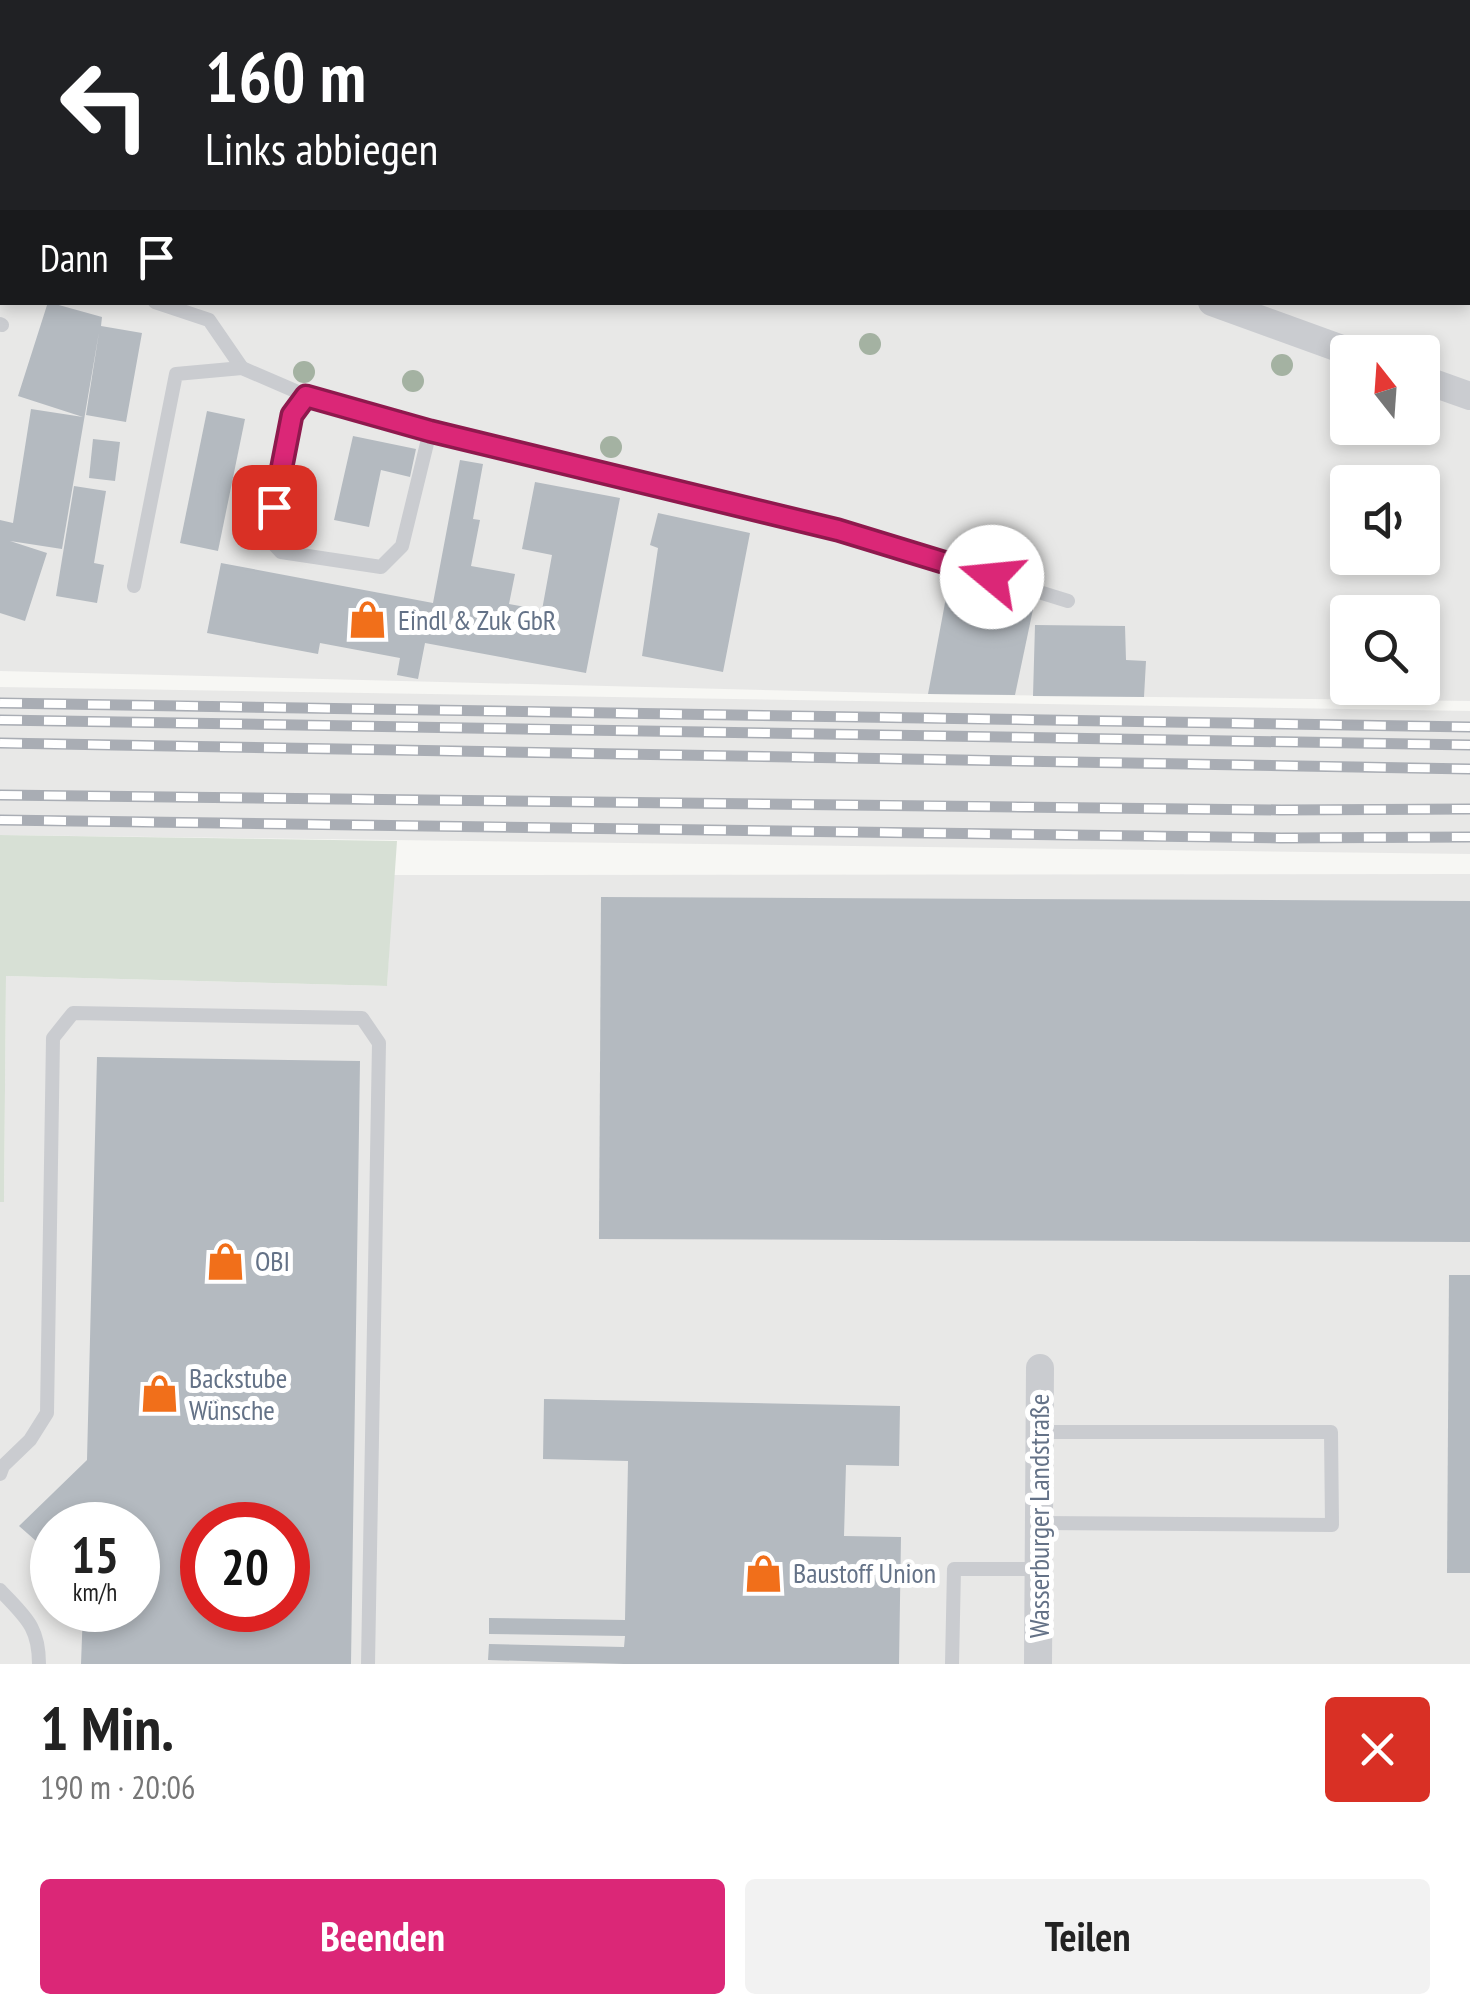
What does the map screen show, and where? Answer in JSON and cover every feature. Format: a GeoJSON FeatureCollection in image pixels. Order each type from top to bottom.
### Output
{"type":"FeatureCollection","features":[{"type":"Feature","properties":{"kind":"street"},"geometry":{"type":"LineString","coordinates":[[1220,305],[1330,345]]}},
{"type":"Feature","properties":{"kind":"street"},"geometry":{"type":"LineString","coordinates":[[1440,385],[1470,396]]}},
{"type":"Feature","properties":{"kind":"street","name":"Wasserburger Landstraße"},"geometry":{"type":"LineString","coordinates":[[1038,1664],[1040,1368]]}},
{"type":"Feature","properties":{"kind":"lane"},"geometry":{"type":"LineString","coordinates":[[164,305],[209,320],[242,368]]}},
{"type":"Feature","properties":{"kind":"lane"},"geometry":{"type":"LineString","coordinates":[[134,586],[176,374],[242,368],[306,396],[430,431],[838,530],[1068,600]]}},
{"type":"Feature","properties":{"kind":"lane"},"geometry":{"type":"LineString","coordinates":[[306,396],[292,415],[268,538],[281,552],[382,567],[402,546],[430,431]]}},
{"type":"Feature","properties":{"kind":"lane"},"geometry":{"type":"LineString","coordinates":[[0,1474],[3,1466],[30,1440],[47,1413],[53,1038],[73,1013],[362,1018],[379,1043],[368,1664]]}},
{"type":"Feature","properties":{"kind":"lane"},"geometry":{"type":"LineString","coordinates":[[1039,1523],[1332,1526],[1331,1432],[1040,1432]]}},
{"type":"Feature","properties":{"kind":"lane"},"geometry":{"type":"LineString","coordinates":[[952,1664],[954,1569],[1039,1569]]}},
{"type":"Feature","properties":{"kind":"lane"},"geometry":{"type":"LineString","coordinates":[[0,1590],[39,1640],[38,1664]]}},
{"type":"Feature","properties":{"kind":"shaded area"},"geometry":{"type":"Polygon","coordinates":[[[0,305],[1470,305],[1470,701],[1440,701],[1440,595],[1330,595],[1330,699],[928,694],[0,671],[0,305]]]}},
{"type":"Feature","properties":{"kind":"shaded area"},"geometry":{"type":"Polygon","coordinates":[[[0,687],[1470,711],[1470,854],[0,835],[0,687]]]}},
{"type":"Feature","properties":{"kind":"shaded area"},"geometry":{"type":"Polygon","coordinates":[[[0,835],[397,841],[387,986],[6,976],[4,1202],[0,1202],[0,835]]]}},
{"type":"Feature","properties":{"kind":"shaded area"},"geometry":{"type":"Polygon","coordinates":[[[1470,874],[1470,1664],[0,1664],[0,1202],[4,1201],[6,976],[387,986],[393,875],[1470,874]]]}},
{"type":"Feature","properties":{"kind":"building"},"geometry":{"type":"Polygon","coordinates":[[[47,305],[102,317],[101,326],[142,333],[126,422],[86,415],[99,332],[62,549],[10,541],[47,553],[25,621],[0,613],[0,520],[13,523],[31,409],[83,417],[18,396],[47,305]]]}},
{"type":"Feature","properties":{"kind":"building"},"geometry":{"type":"Polygon","coordinates":[[[207,411],[245,419],[218,551],[180,543],[207,411]]]}},
{"type":"Feature","properties":{"kind":"building"},"geometry":{"type":"Polygon","coordinates":[[[353,436],[416,449],[410,477],[381,470],[369,527],[334,520],[353,436]]]}},
{"type":"Feature","properties":{"kind":"building"},"geometry":{"type":"Polygon","coordinates":[[[93,439],[120,442],[115,481],[89,478],[93,439]]]}},
{"type":"Feature","properties":{"kind":"building"},"geometry":{"type":"Polygon","coordinates":[[[460,460],[483,464],[473,519],[480,520],[471,566],[515,574],[509,604],[542,610],[552,555],[522,549],[535,482],[620,498],[586,673],[425,643],[418,679],[397,675],[400,658],[320,643],[318,654],[207,633],[221,563],[433,603],[460,460]]]}},
{"type":"Feature","properties":{"kind":"building"},"geometry":{"type":"Polygon","coordinates":[[[74,486],[106,491],[94,563],[104,565],[97,603],[56,596],[74,486]]]}},
{"type":"Feature","properties":{"kind":"building"},"geometry":{"type":"Polygon","coordinates":[[[658,513],[750,533],[723,672],[642,656],[658,548],[650,545],[658,513]]]}},
{"type":"Feature","properties":{"kind":"building"},"geometry":{"type":"Polygon","coordinates":[[[950,576],[1036,595],[1015,695],[928,694],[950,576]]]}},
{"type":"Feature","properties":{"kind":"building"},"geometry":{"type":"Polygon","coordinates":[[[1035,625],[1125,626],[1126,660],[1146,661],[1144,697],[1033,696],[1035,625]]]}},
{"type":"Feature","properties":{"kind":"building"},"geometry":{"type":"Polygon","coordinates":[[[601,897],[1470,901],[1470,1242],[599,1239],[601,897]]]}},
{"type":"Feature","properties":{"kind":"building","name":"OBI"},"geometry":{"type":"Polygon","coordinates":[[[97,1057],[360,1061],[351,1664],[81,1664],[82,1632],[160,1632],[160,1502],[44,1502],[87,1460],[97,1057]]]}},
{"type":"Feature","properties":{"kind":"building"},"geometry":{"type":"Polygon","coordinates":[[[1449,1275],[1470,1275],[1470,1573],[1447,1573],[1449,1275]]]}},
{"type":"Feature","properties":{"kind":"building"},"geometry":{"type":"Polygon","coordinates":[[[544,1399],[900,1406],[899,1466],[846,1465],[844,1536],[901,1537],[899,1664],[488,1660],[489,1644],[624,1647],[625,1636],[489,1634],[489,1618],[625,1620],[628,1461],[543,1459],[544,1399]]]}},
{"type":"Feature","properties":{"kind":"building","name":"OBI"},"geometry":{"type":"Polygon","coordinates":[[[30,1515],[30,1536],[19,1526],[30,1515]]]}},
{"type":"Feature","properties":{"kind":"railway"},"geometry":{"type":"LineString","coordinates":[[0,703],[1470,727]]}},
{"type":"Feature","properties":{"kind":"railway"},"geometry":{"type":"LineString","coordinates":[[0,720],[1470,745]]}},
{"type":"Feature","properties":{"kind":"railway"},"geometry":{"type":"LineString","coordinates":[[0,743],[1470,769]]}},
{"type":"Feature","properties":{"kind":"railway"},"geometry":{"type":"LineString","coordinates":[[0,795],[1470,809]]}},
{"type":"Feature","properties":{"kind":"railway"},"geometry":{"type":"LineString","coordinates":[[0,820],[1281,838],[1470,837]]}},
{"type":"Feature","properties":{"kind":"place","name":"Eindl & Zuk GbR"},"geometry":{"type":"Point","coordinates":[368,620]}},
{"type":"Feature","properties":{"kind":"place","name":"OBI"},"geometry":{"type":"Point","coordinates":[225,1261]}},
{"type":"Feature","properties":{"kind":"place","name":"Backstube Wünsche"},"geometry":{"type":"Point","coordinates":[159,1394]}},
{"type":"Feature","properties":{"kind":"place","name":"Baustoff Union"},"geometry":{"type":"Point","coordinates":[763,1573]}},
{"type":"Feature","properties":{"kind":"route"},"geometry":{"type":"LineString","coordinates":[[274,507],[292,415],[306,396],[430,431],[838,530],[992,577]]}}]}
